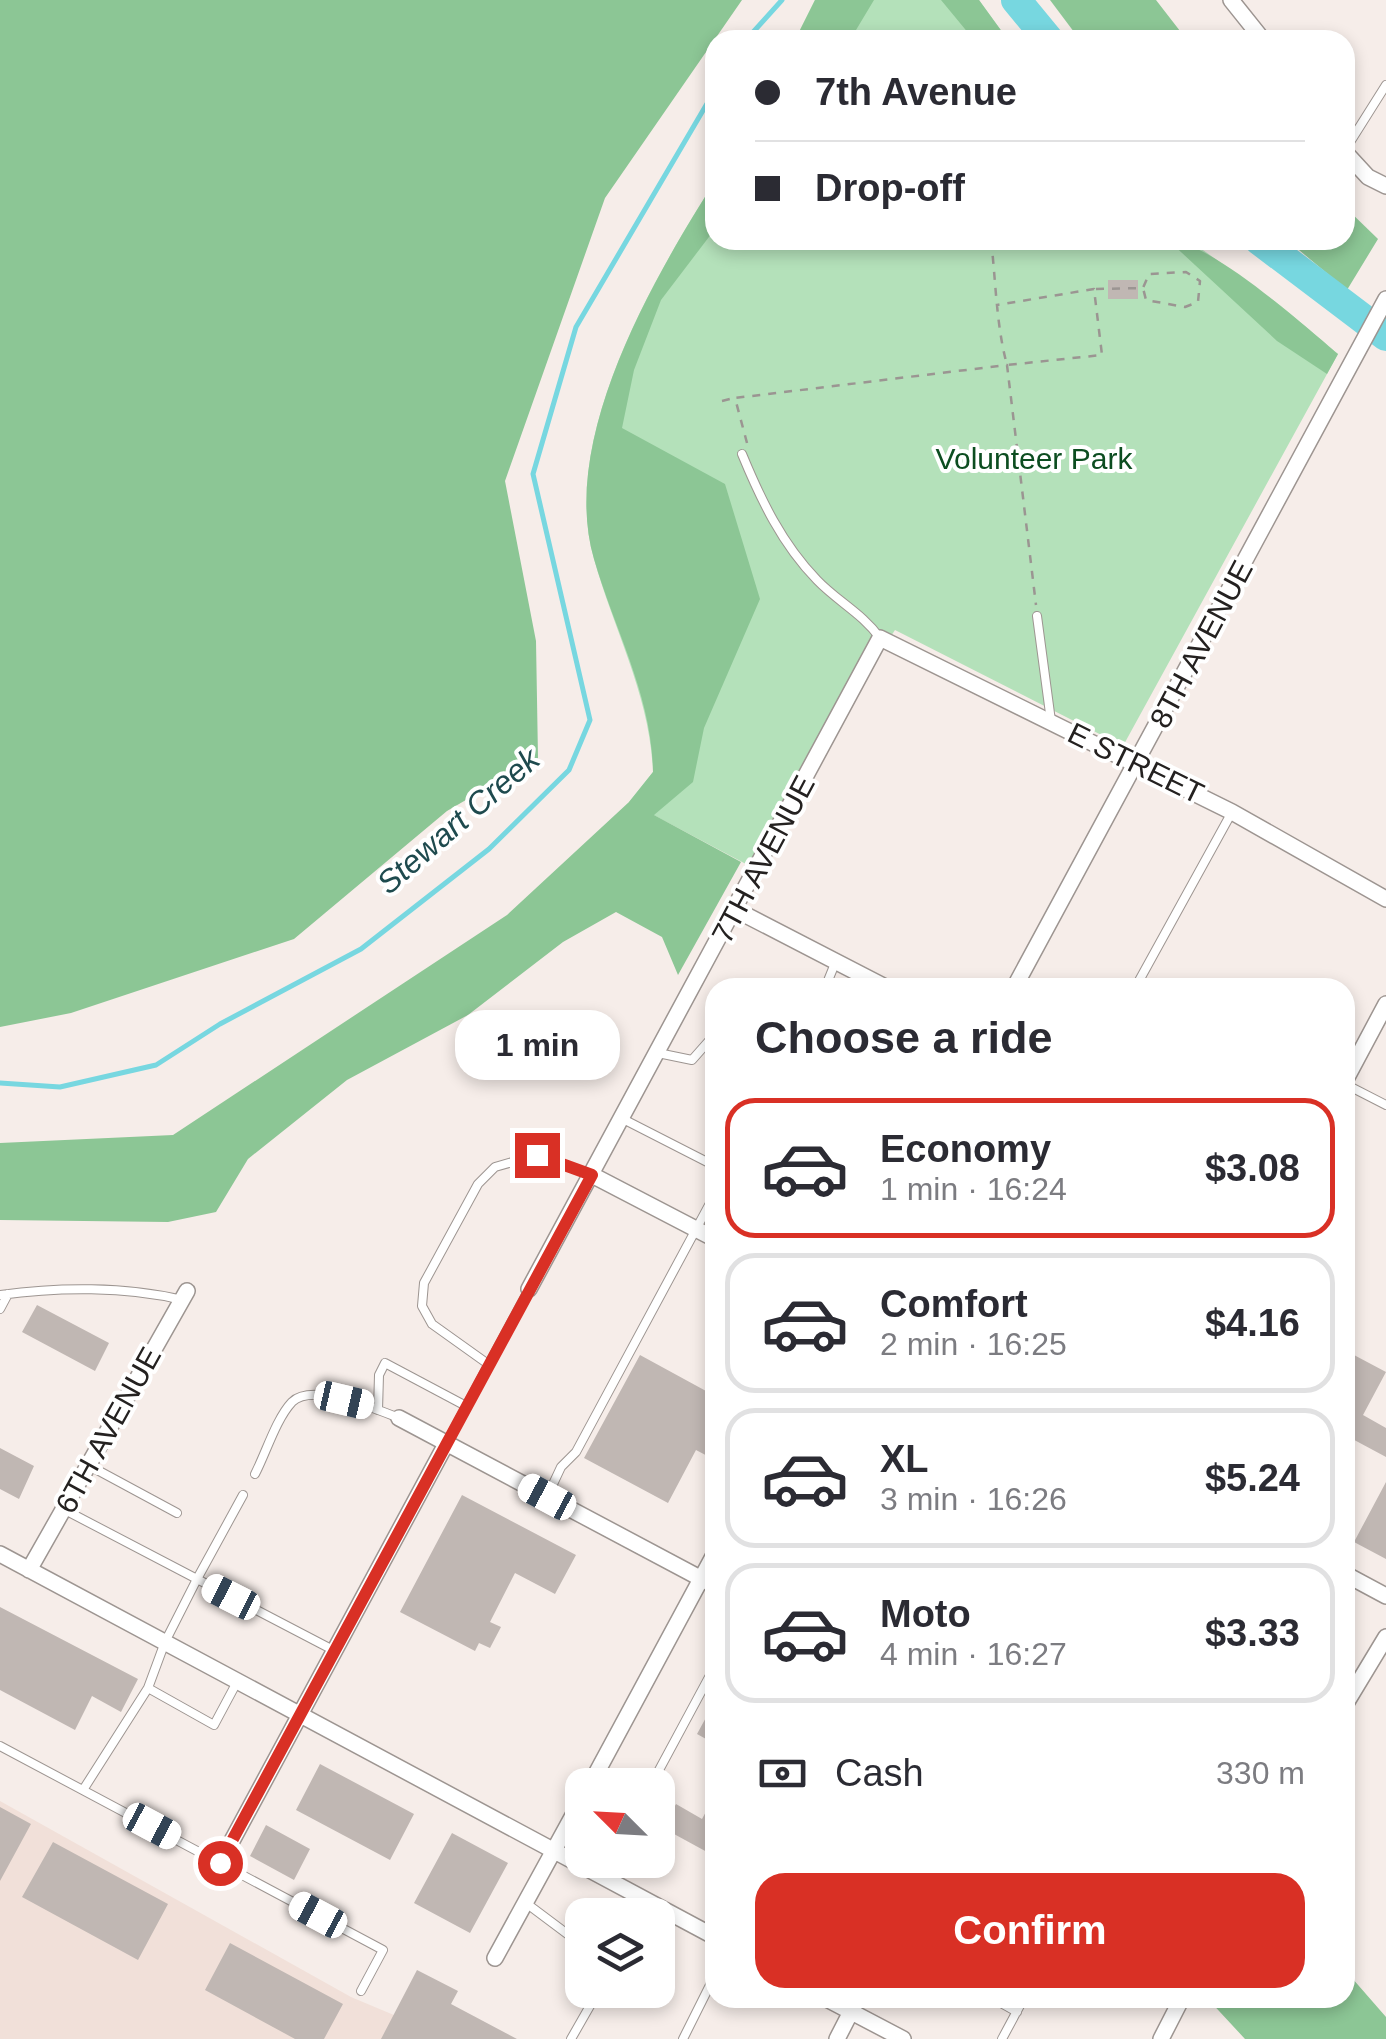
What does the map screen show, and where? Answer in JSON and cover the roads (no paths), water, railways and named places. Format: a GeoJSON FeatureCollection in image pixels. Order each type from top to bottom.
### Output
{"type":"FeatureCollection","features":[{"type":"Feature","properties":{"kind":"street"},"geometry":{"type":"LineString","coordinates":[[1230,0],[1255,30]]}},
{"type":"Feature","properties":{"kind":"street"},"geometry":{"type":"LineString","coordinates":[[1355,163],[1368,178],[1386,186]]}},
{"type":"Feature","properties":{"kind":"street","name":"8TH AVENUE"},"geometry":{"type":"LineString","coordinates":[[1019,978],[1385,301]]}},
{"type":"Feature","properties":{"kind":"street","name":"E STREET"},"geometry":{"type":"LineString","coordinates":[[880,638],[1232,812],[1386,899]]}},
{"type":"Feature","properties":{"kind":"street","name":"7TH AVENUE"},"geometry":{"type":"LineString","coordinates":[[529,1290],[880,638]]}},
{"type":"Feature","properties":{"kind":"street"},"geometry":{"type":"LineString","coordinates":[[736,910],[868,978]]}},
{"type":"Feature","properties":{"kind":"street"},"geometry":{"type":"LineString","coordinates":[[1355,1064],[1384,1013]]}},
{"type":"Feature","properties":{"kind":"street"},"geometry":{"type":"LineString","coordinates":[[592,1175],[705,1235]]}},
{"type":"Feature","properties":{"kind":"street","name":"6TH AVENUE"},"geometry":{"type":"LineString","coordinates":[[30,1570],[185,1296]]}},
{"type":"Feature","properties":{"kind":"street"},"geometry":{"type":"LineString","coordinates":[[398,1418],[705,1580]]}},
{"type":"Feature","properties":{"kind":"street"},"geometry":{"type":"LineString","coordinates":[[220,1863],[446,1444]]}},
{"type":"Feature","properties":{"kind":"street"},"geometry":{"type":"LineString","coordinates":[[0,1554],[705,1932]]}},
{"type":"Feature","properties":{"kind":"street"},"geometry":{"type":"LineString","coordinates":[[1355,1579],[1386,1596]]}},
{"type":"Feature","properties":{"kind":"street"},"geometry":{"type":"LineString","coordinates":[[600,1768],[705,1587]]}},
{"type":"Feature","properties":{"kind":"street"},"geometry":{"type":"LineString","coordinates":[[1355,1688],[1386,1636]]}},
{"type":"Feature","properties":{"kind":"street"},"geometry":{"type":"LineString","coordinates":[[495,1958],[565,1834]]}},
{"type":"Feature","properties":{"kind":"street"},"geometry":{"type":"LineString","coordinates":[[836,2039],[852,2008]]}},
{"type":"Feature","properties":{"kind":"street"},"geometry":{"type":"LineString","coordinates":[[858,2008],[902,2039]]}},
{"type":"Feature","properties":{"kind":"street"},"geometry":{"type":"LineString","coordinates":[[1161,2039],[1177,2008]]}},
{"type":"Feature","properties":{"kind":"lane"},"geometry":{"type":"LineString","coordinates":[[1355,135],[1386,85]]}},
{"type":"Feature","properties":{"kind":"lane"},"geometry":{"type":"LineString","coordinates":[[746,453],[775,528],[817,581],[871,625],[880,638]]}},
{"type":"Feature","properties":{"kind":"lane"},"geometry":{"type":"LineString","coordinates":[[1037,616],[1051,722]]}},
{"type":"Feature","properties":{"kind":"lane"},"geometry":{"type":"LineString","coordinates":[[1141,978],[1232,812]]}},
{"type":"Feature","properties":{"kind":"lane"},"geometry":{"type":"LineString","coordinates":[[829,978],[836,961]]}},
{"type":"Feature","properties":{"kind":"lane"},"geometry":{"type":"LineString","coordinates":[[658,1053],[692,1060],[705,1045]]}},
{"type":"Feature","properties":{"kind":"lane"},"geometry":{"type":"LineString","coordinates":[[1355,1088],[1386,1105]]}},
{"type":"Feature","properties":{"kind":"lane"},"geometry":{"type":"LineString","coordinates":[[623,1119],[705,1161]]}},
{"type":"Feature","properties":{"kind":"lane"},"geometry":{"type":"LineString","coordinates":[[488,1364],[432,1324],[422,1306],[424,1283],[460,1217],[485,1175],[521,1156],[553,1158],[592,1175]]}},
{"type":"Feature","properties":{"kind":"lane"},"geometry":{"type":"LineString","coordinates":[[547,1497],[561,1467],[576,1452],[705,1213]]}},
{"type":"Feature","properties":{"kind":"lane"},"geometry":{"type":"LineString","coordinates":[[446,1444],[529,1290]]}},
{"type":"Feature","properties":{"kind":"lane"},"geometry":{"type":"LineString","coordinates":[[0,1309],[4,1294],[137,1292],[185,1296]]}},
{"type":"Feature","properties":{"kind":"lane"},"geometry":{"type":"LineString","coordinates":[[378,1410],[378,1375],[385,1363],[466,1406]]}},
{"type":"Feature","properties":{"kind":"lane"},"geometry":{"type":"LineString","coordinates":[[255,1474],[292,1402],[305,1396],[318,1394],[398,1418]]}},
{"type":"Feature","properties":{"kind":"lane"},"geometry":{"type":"LineString","coordinates":[[88,1465],[177,1513]]}},
{"type":"Feature","properties":{"kind":"lane"},"geometry":{"type":"LineString","coordinates":[[83,1790],[148,1688],[164,1642],[243,1496]]}},
{"type":"Feature","properties":{"kind":"lane"},"geometry":{"type":"LineString","coordinates":[[64,1509],[336,1651]]}},
{"type":"Feature","properties":{"kind":"lane"},"geometry":{"type":"LineString","coordinates":[[148,1688],[214,1726],[237,1682]]}},
{"type":"Feature","properties":{"kind":"lane"},"geometry":{"type":"LineString","coordinates":[[660,1768],[705,1685]]}},
{"type":"Feature","properties":{"kind":"lane"},"geometry":{"type":"LineString","coordinates":[[0,1746],[383,1950],[361,1992]]}},
{"type":"Feature","properties":{"kind":"lane"},"geometry":{"type":"LineString","coordinates":[[526,1903],[565,1932]]}},
{"type":"Feature","properties":{"kind":"lane"},"geometry":{"type":"LineString","coordinates":[[683,2039],[705,1995]]}},
{"type":"Feature","properties":{"kind":"lane"},"geometry":{"type":"LineString","coordinates":[[572,2039],[590,2008]]}},
{"type":"Feature","properties":{"kind":"lane"},"geometry":{"type":"LineString","coordinates":[[1010,2008],[1017,2012]]}},
{"type":"Feature","properties":{"kind":"lane"},"geometry":{"type":"LineString","coordinates":[[1002,2039],[1019,2008]]}},
{"type":"Feature","properties":{"kind":"waterway","name":"Stewart Creek"},"geometry":{"type":"LineString","coordinates":[[755,30],[782,0]]}},
{"type":"Feature","properties":{"kind":"waterway","name":"Stewart Creek"},"geometry":{"type":"LineString","coordinates":[[1016,0],[1041,30]]}},
{"type":"Feature","properties":{"kind":"waterway","name":"Stewart Creek"},"geometry":{"type":"LineString","coordinates":[[0,1083],[60,1087],[156,1065],[220,1024],[361,949],[489,849],[569,770],[590,720],[533,474],[576,327],[705,107]]}},
{"type":"Feature","properties":{"kind":"waterway","name":"Stewart Creek"},"geometry":{"type":"LineString","coordinates":[[1272,250],[1386,336]]}},
{"type":"Feature","properties":{"kind":"park label","name":"Volunteer Park"},"geometry":{"type":"Point","coordinates":[1034,458]}}]}
